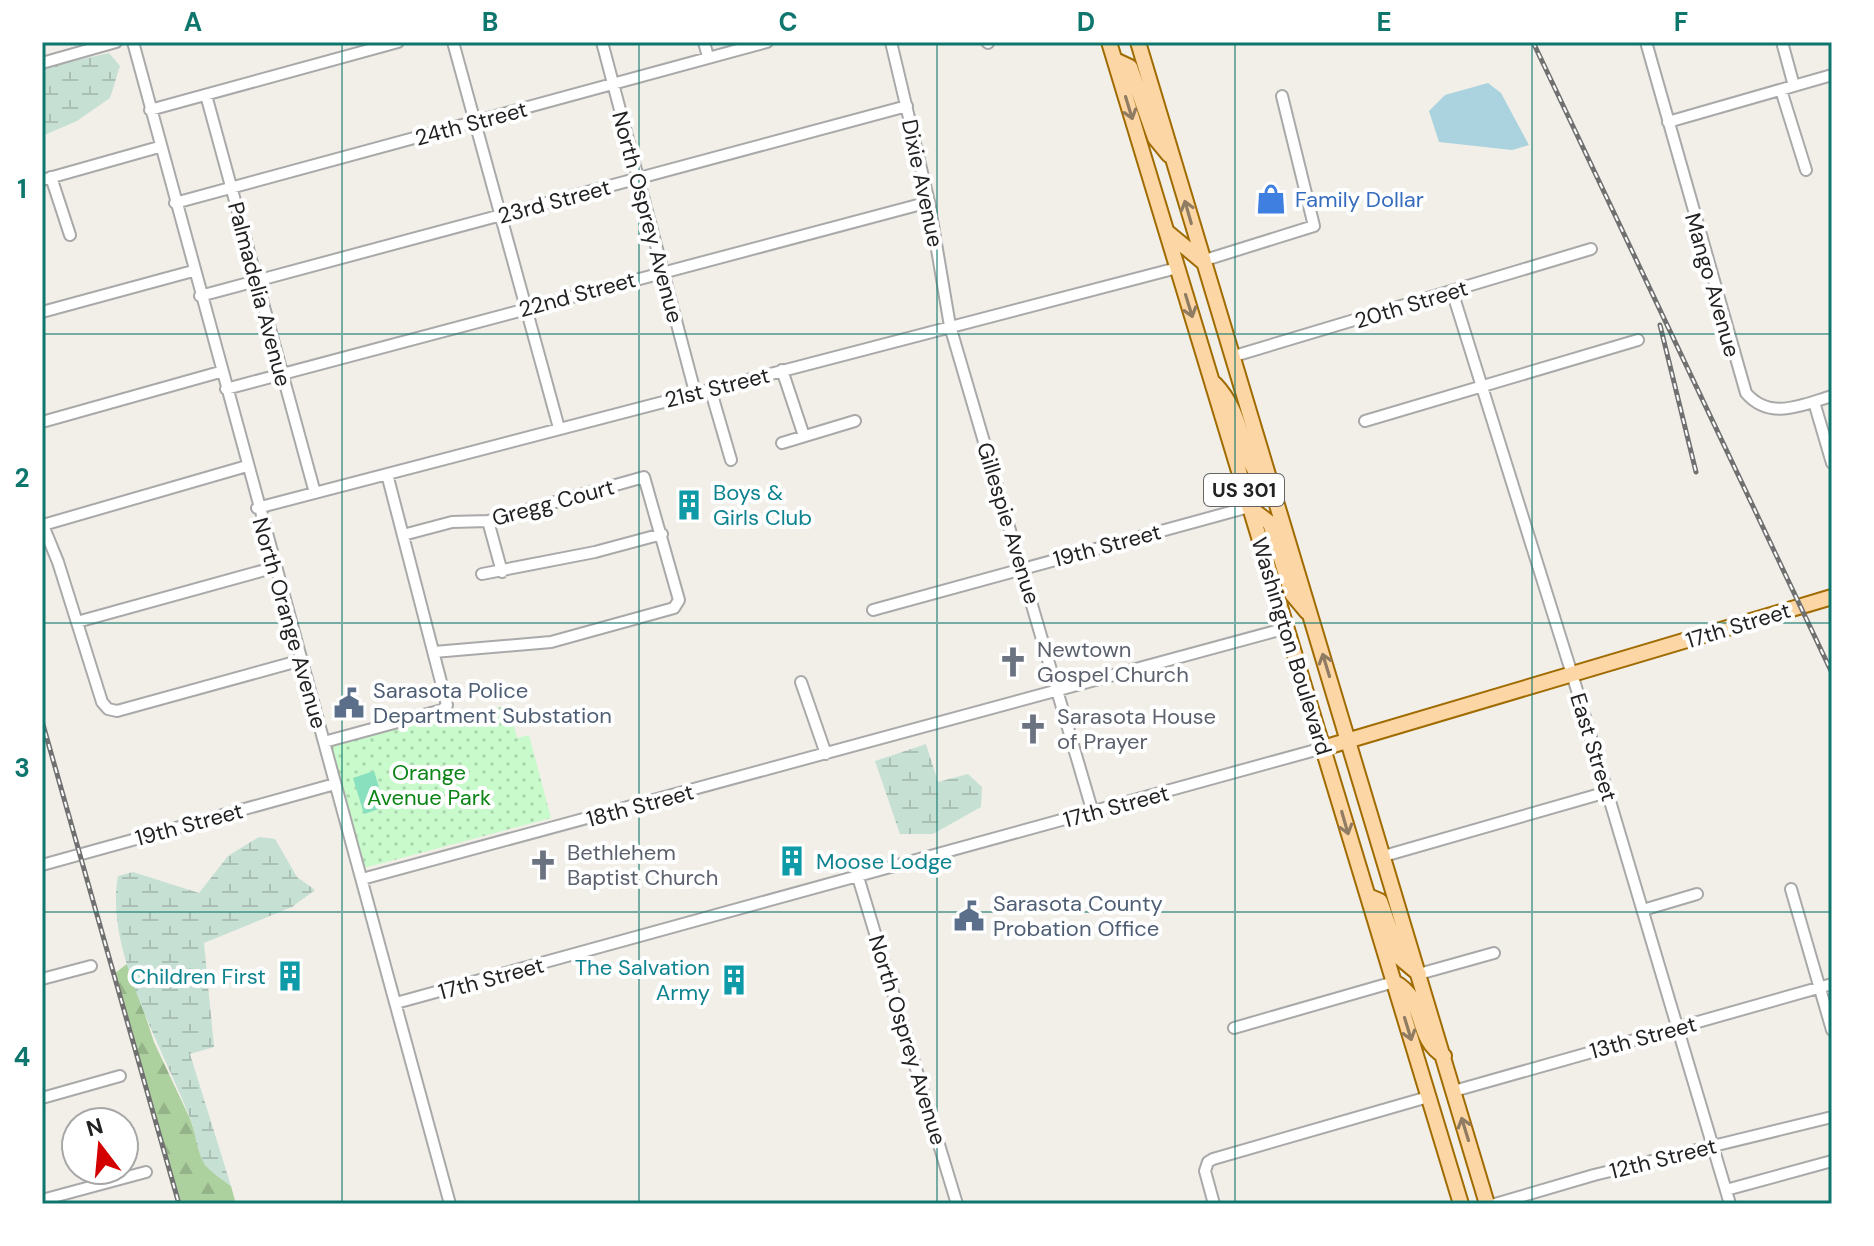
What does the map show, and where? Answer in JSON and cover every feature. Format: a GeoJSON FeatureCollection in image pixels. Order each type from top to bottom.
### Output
{"type":"FeatureCollection","features":[{"type":"Feature","properties":{"kind":"main road","name":"Washington Boulevard"},"geometry":{"type":"LineString","coordinates":[[1109,42],[1461,1204]]}},
{"type":"Feature","properties":{"kind":"main road","name":"Washington Boulevard"},"geometry":{"type":"LineString","coordinates":[[1137,45],[1487,1204]]}},
{"type":"Feature","properties":{"kind":"main road"},"geometry":{"type":"LineString","coordinates":[[1115,60],[1130,67],[1155,138],[1172,159]]}},
{"type":"Feature","properties":{"kind":"main road"},"geometry":{"type":"LineString","coordinates":[[1167,232],[1202,261]]}},
{"type":"Feature","properties":{"kind":"main road"},"geometry":{"type":"LineString","coordinates":[[1177,268],[1193,274],[1210,287]]}},
{"type":"Feature","properties":{"kind":"main road"},"geometry":{"type":"LineString","coordinates":[[1212,381],[1231,401],[1255,476],[1272,492]]}},
{"type":"Feature","properties":{"kind":"main road"},"geometry":{"type":"LineString","coordinates":[[1249,507],[1270,523],[1292,594],[1300,609],[1310,615]]}},
{"type":"Feature","properties":{"kind":"main road","name":"17th Street"},"geometry":{"type":"LineString","coordinates":[[1323,748],[1832,597]]}},
{"type":"Feature","properties":{"kind":"main road"},"geometry":{"type":"LineString","coordinates":[[1368,896],[1380,901],[1400,958],[1419,974]]}},
{"type":"Feature","properties":{"kind":"main road"},"geometry":{"type":"LineString","coordinates":[[1394,982],[1412,995],[1428,1043],[1444,1056]]}},
{"type":"Feature","properties":{"kind":"street"},"geometry":{"type":"LineString","coordinates":[[43,61],[116,42]]}},
{"type":"Feature","properties":{"kind":"street","name":"North Orange Avenue"},"geometry":{"type":"LineString","coordinates":[[133,42],[257,508],[302,660],[450,1204]]}},
{"type":"Feature","properties":{"kind":"street"},"geometry":{"type":"LineString","coordinates":[[150,110],[398,42]]}},
{"type":"Feature","properties":{"kind":"street"},"geometry":{"type":"LineString","coordinates":[[453,42],[559,428]]}},
{"type":"Feature","properties":{"kind":"street","name":"North Osprey Avenue"},"geometry":{"type":"LineString","coordinates":[[602,42],[695,392]]}},
{"type":"Feature","properties":{"kind":"street"},"geometry":{"type":"LineString","coordinates":[[704,42],[708,57]]}},
{"type":"Feature","properties":{"kind":"street","name":"24th Street"},"geometry":{"type":"LineString","coordinates":[[175,203],[767,42]]}},
{"type":"Feature","properties":{"kind":"street","name":"Dixie Avenue"},"geometry":{"type":"LineString","coordinates":[[891,42],[929,202],[950,326]]}},
{"type":"Feature","properties":{"kind":"street","name":"Mango Avenue"},"geometry":{"type":"LineString","coordinates":[[1646,42],[1746,393],[1754,403],[1776,410],[1814,402]]}},
{"type":"Feature","properties":{"kind":"street"},"geometry":{"type":"LineString","coordinates":[[1782,42],[1794,86]]}},
{"type":"Feature","properties":{"kind":"street"},"geometry":{"type":"LineString","coordinates":[[1668,122],[1832,75]]}},
{"type":"Feature","properties":{"kind":"street"},"geometry":{"type":"LineString","coordinates":[[1781,90],[1806,170]]}},
{"type":"Feature","properties":{"kind":"street","name":"Palmadelia Avenue"},"geometry":{"type":"LineString","coordinates":[[206,95],[315,493]]}},
{"type":"Feature","properties":{"kind":"street"},"geometry":{"type":"LineString","coordinates":[[1202,261],[1314,226],[1282,96]]}},
{"type":"Feature","properties":{"kind":"street","name":"23rd Street"},"geometry":{"type":"LineString","coordinates":[[200,296],[907,106]]}},
{"type":"Feature","properties":{"kind":"street"},"geometry":{"type":"LineString","coordinates":[[70,235],[47,179],[159,147]]}},
{"type":"Feature","properties":{"kind":"street","name":"22nd Street"},"geometry":{"type":"LineString","coordinates":[[226,389],[929,202]]}},
{"type":"Feature","properties":{"kind":"street","name":"20th Street"},"geometry":{"type":"LineString","coordinates":[[1231,357],[1591,249]]}},
{"type":"Feature","properties":{"kind":"street","name":"21st Street"},"geometry":{"type":"LineString","coordinates":[[257,508],[1177,268]]}},
{"type":"Feature","properties":{"kind":"street"},"geometry":{"type":"LineString","coordinates":[[42,312],[193,271]]}},
{"type":"Feature","properties":{"kind":"street","name":"East Street"},"geometry":{"type":"LineString","coordinates":[[1452,291],[1573,675],[1730,1204]]}},
{"type":"Feature","properties":{"kind":"street","name":"Gillespie Avenue"},"geometry":{"type":"LineString","coordinates":[[950,326],[1093,813]]}},
{"type":"Feature","properties":{"kind":"street"},"geometry":{"type":"LineString","coordinates":[[1365,421],[1638,340]]}},
{"type":"Feature","properties":{"kind":"street"},"geometry":{"type":"LineString","coordinates":[[782,370],[804,436]]}},
{"type":"Feature","properties":{"kind":"street"},"geometry":{"type":"LineString","coordinates":[[42,422],[220,372]]}},
{"type":"Feature","properties":{"kind":"street"},"geometry":{"type":"LineString","coordinates":[[710,388],[731,460]]}},
{"type":"Feature","properties":{"kind":"street"},"geometry":{"type":"LineString","coordinates":[[1832,396],[1814,402],[1832,463]]}},
{"type":"Feature","properties":{"kind":"street"},"geometry":{"type":"LineString","coordinates":[[782,443],[855,421]]}},
{"type":"Feature","properties":{"kind":"street"},"geometry":{"type":"LineString","coordinates":[[247,466],[42,524],[102,702],[108,709],[117,711],[302,660]]}},
{"type":"Feature","properties":{"kind":"street"},"geometry":{"type":"LineString","coordinates":[[324,742],[445,708],[447,701],[387,474]]}},
{"type":"Feature","properties":{"kind":"street","name":"Gregg Court"},"geometry":{"type":"LineString","coordinates":[[403,535],[452,522],[488,521],[644,477],[662,534]]}},
{"type":"Feature","properties":{"kind":"street","name":"19th Street"},"geometry":{"type":"LineString","coordinates":[[873,610],[1249,507]]}},
{"type":"Feature","properties":{"kind":"street"},"geometry":{"type":"LineString","coordinates":[[488,521],[502,572]]}},
{"type":"Feature","properties":{"kind":"street"},"geometry":{"type":"LineString","coordinates":[[434,652],[551,642],[674,608],[678,604],[662,534],[482,574]]}},
{"type":"Feature","properties":{"kind":"street"},"geometry":{"type":"LineString","coordinates":[[77,622],[276,567]]}},
{"type":"Feature","properties":{"kind":"street","name":"18th Street"},"geometry":{"type":"LineString","coordinates":[[362,879],[1287,628]]}},
{"type":"Feature","properties":{"kind":"street"},"geometry":{"type":"LineString","coordinates":[[801,682],[826,754]]}},
{"type":"Feature","properties":{"kind":"street","name":"17th Street"},"geometry":{"type":"LineString","coordinates":[[396,1003],[1323,748]]}},
{"type":"Feature","properties":{"kind":"street","name":"19th Street"},"geometry":{"type":"LineString","coordinates":[[42,865],[335,784]]}},
{"type":"Feature","properties":{"kind":"street"},"geometry":{"type":"LineString","coordinates":[[1384,856],[1607,792]]}},
{"type":"Feature","properties":{"kind":"street","name":"North Osprey Avenue"},"geometry":{"type":"LineString","coordinates":[[858,877],[957,1204]]}},
{"type":"Feature","properties":{"kind":"street"},"geometry":{"type":"LineString","coordinates":[[1791,889],[1832,1030]]}},
{"type":"Feature","properties":{"kind":"street"},"geometry":{"type":"LineString","coordinates":[[1643,910],[1697,894]]}},
{"type":"Feature","properties":{"kind":"street"},"geometry":{"type":"LineString","coordinates":[[1419,974],[1494,953]]}},
{"type":"Feature","properties":{"kind":"street"},"geometry":{"type":"LineString","coordinates":[[42,979],[91,966]]}},
{"type":"Feature","properties":{"kind":"street"},"geometry":{"type":"LineString","coordinates":[[1234,1028],[1394,982]]}},
{"type":"Feature","properties":{"kind":"street","name":"13th Street"},"geometry":{"type":"LineString","coordinates":[[1454,1091],[1832,984]]}},
{"type":"Feature","properties":{"kind":"street"},"geometry":{"type":"LineString","coordinates":[[42,1098],[120,1076]]}},
{"type":"Feature","properties":{"kind":"street"},"geometry":{"type":"LineString","coordinates":[[1214,1204],[1205,1166],[1225,1156],[1428,1097]]}},
{"type":"Feature","properties":{"kind":"street","name":"12th Street"},"geometry":{"type":"LineString","coordinates":[[1495,1204],[1832,1117]]}},
{"type":"Feature","properties":{"kind":"street"},"geometry":{"type":"LineString","coordinates":[[1726,1190],[1832,1161]]}},
{"type":"Feature","properties":{"kind":"street"},"geometry":{"type":"LineString","coordinates":[[42,1200],[146,1172]]}},
{"type":"Feature","properties":{"kind":"green space"},"geometry":{"type":"Polygon","coordinates":[[[109,53],[120,66],[110,98],[77,121],[42,136],[42,68],[109,53]]]}},
{"type":"Feature","properties":{"kind":"green space","name":"Orange Avenue Park"},"geometry":{"type":"Polygon","coordinates":[[[508,705],[517,738],[529,735],[551,818],[364,868],[331,745],[442,715],[445,722],[508,705]]]}},
{"type":"Feature","properties":{"kind":"green space"},"geometry":{"type":"Polygon","coordinates":[[[926,744],[938,782],[968,774],[982,787],[981,807],[933,834],[900,834],[875,761],[926,744]]]}},
{"type":"Feature","properties":{"kind":"green space"},"geometry":{"type":"Polygon","coordinates":[[[374,771],[385,807],[364,814],[353,778],[374,771]]]}},
{"type":"Feature","properties":{"kind":"green space"},"geometry":{"type":"Polygon","coordinates":[[[259,837],[275,839],[297,877],[315,890],[292,907],[204,943],[214,1047],[190,1054],[231,1186],[204,1162],[191,1121],[140,1001],[120,936],[116,905],[118,876],[133,872],[199,893],[228,856],[259,837]]]}},
{"type":"Feature","properties":{"kind":"green space"},"geometry":{"type":"Polygon","coordinates":[[[128,963],[154,1042],[191,1121],[205,1165],[231,1186],[236,1204],[181,1204],[114,974],[128,963]]]}},
{"type":"Feature","properties":{"kind":"water"},"geometry":{"type":"Polygon","coordinates":[[[1488,83],[1501,93],[1529,145],[1512,150],[1439,142],[1429,111],[1445,95],[1488,83]]]}},
{"type":"Feature","properties":{"kind":"railway"},"geometry":{"type":"LineString","coordinates":[[1533,42],[1832,673]]}},
{"type":"Feature","properties":{"kind":"railway"},"geometry":{"type":"LineString","coordinates":[[1660,325],[1696,472]]}},
{"type":"Feature","properties":{"kind":"railway"},"geometry":{"type":"LineString","coordinates":[[42,721],[179,1204]]}},
{"type":"Feature","properties":{"kind":"place","name":"Family Dollar"},"geometry":{"type":"Point","coordinates":[1271,199]}},
{"type":"Feature","properties":{"kind":"place","name":"Boys & Girls Club"},"geometry":{"type":"Point","coordinates":[689,505]}},
{"type":"Feature","properties":{"kind":"place","name":"Newtown Gospel Church"},"geometry":{"type":"Point","coordinates":[1013,662]}},
{"type":"Feature","properties":{"kind":"place","name":"Sarasota Police Department Substation"},"geometry":{"type":"Point","coordinates":[349,703]}},
{"type":"Feature","properties":{"kind":"place","name":"Sarasota House of Prayer"},"geometry":{"type":"Point","coordinates":[1033,729]}},
{"type":"Feature","properties":{"kind":"place","name":"Moose Lodge"},"geometry":{"type":"Point","coordinates":[792,861]}},
{"type":"Feature","properties":{"kind":"place","name":"Bethlehem Baptist Church"},"geometry":{"type":"Point","coordinates":[543,865]}},
{"type":"Feature","properties":{"kind":"place","name":"Sarasota County Probation Office"},"geometry":{"type":"Point","coordinates":[969,916]}},
{"type":"Feature","properties":{"kind":"place","name":"Children First"},"geometry":{"type":"Point","coordinates":[290,976]}},
{"type":"Feature","properties":{"kind":"place","name":"The Salvation Army"},"geometry":{"type":"Point","coordinates":[734,980]}}]}
